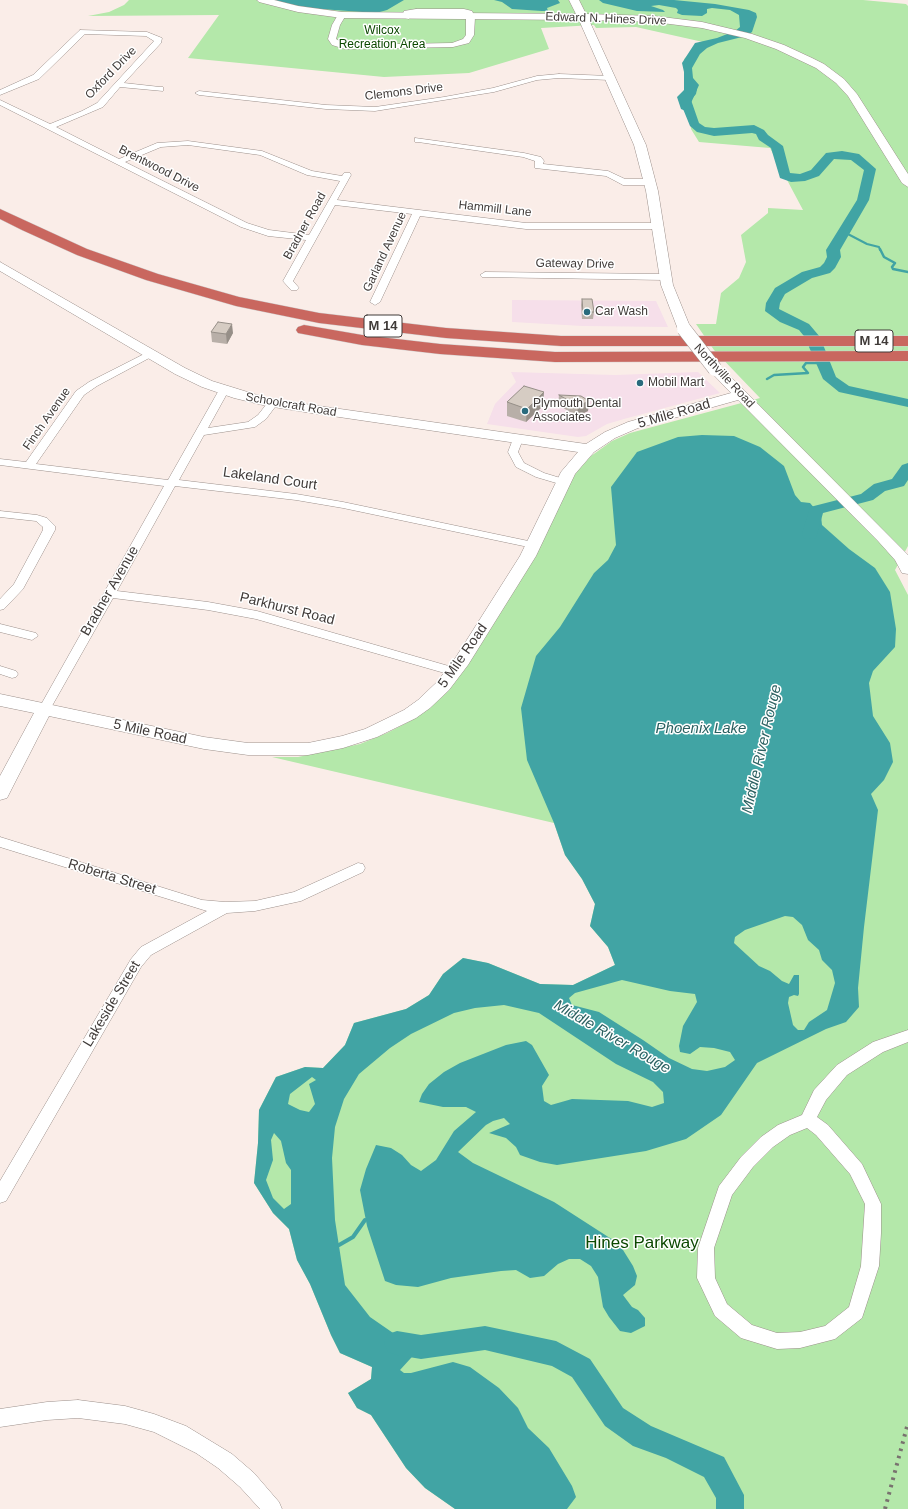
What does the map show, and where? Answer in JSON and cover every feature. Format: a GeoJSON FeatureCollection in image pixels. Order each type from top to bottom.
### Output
{"type":"FeatureCollection","features":[{"type":"Feature","properties":{"kind":"highway","name":"M 14"},"geometry":{"type":"LineString","coordinates":[[0,213],[27,228],[82,252],[152,278],[236,301],[319,318],[446,333],[547,340],[800,349]]}},
{"type":"Feature","properties":{"kind":"highway"},"geometry":{"type":"LineString","coordinates":[[4,232],[27,244]]}},
{"type":"Feature","properties":{"kind":"highway","name":"M 14"},"geometry":{"type":"LineString","coordinates":[[51,255],[124,283],[204,306],[293,328],[362,340],[468,352],[556,357],[800,349],[842,349],[908,356]]}},
{"type":"Feature","properties":{"kind":"highway","name":"M 14"},"geometry":{"type":"LineString","coordinates":[[842,349],[908,341]]}},
{"type":"Feature","properties":{"kind":"street","name":"Edward N. Hines Drive"},"geometry":{"type":"LineString","coordinates":[[262,0],[298,9],[342,15],[406,17],[583,17],[659,20],[728,31],[748,36],[780,47],[808,60],[820,66],[840,81],[852,94],[908,183]]}},
{"type":"Feature","properties":{"kind":"street","name":"Northville Road"},"geometry":{"type":"LineString","coordinates":[[574,0],[640,145],[650,182],[665,277],[674,307],[684,329],[715,369],[884,538],[907,564]]}},
{"type":"Feature","properties":{"kind":"street"},"geometry":{"type":"LineString","coordinates":[[342,15],[336,24],[332,39],[340,45],[359,48],[458,44],[469,38],[471,17]]}},
{"type":"Feature","properties":{"kind":"street","name":"Oxford Drive"},"geometry":{"type":"LineString","coordinates":[[0,92],[36,77],[83,32],[147,34],[156,36],[158,41],[119,85],[96,108],[50,127]]}},
{"type":"Feature","properties":{"kind":"street","name":"Clemons Drive"},"geometry":{"type":"LineString","coordinates":[[199,93],[326,107],[374,109],[401,107],[494,90],[537,78],[559,76],[610,78]]}},
{"type":"Feature","properties":{"kind":"street"},"geometry":{"type":"LineString","coordinates":[[119,85],[160,89]]}},
{"type":"Feature","properties":{"kind":"street","name":"Brentwood Drive"},"geometry":{"type":"LineString","coordinates":[[0,102],[252,228],[275,234],[312,238]]}},
{"type":"Feature","properties":{"kind":"street"},"geometry":{"type":"LineString","coordinates":[[418,140],[524,155],[538,159],[540,161],[538,166],[608,174],[623,182],[650,182]]}},
{"type":"Feature","properties":{"kind":"street","name":"Bradner Road"},"geometry":{"type":"LineString","coordinates":[[118,162],[160,145],[188,143],[262,153],[310,173],[345,177],[288,280],[294,288]]}},
{"type":"Feature","properties":{"kind":"street","name":"Hammill Lane"},"geometry":{"type":"LineString","coordinates":[[332,202],[526,226],[657,226]]}},
{"type":"Feature","properties":{"kind":"street","name":"Garland Avenue"},"geometry":{"type":"LineString","coordinates":[[375,302],[417,212]]}},
{"type":"Feature","properties":{"kind":"street","name":"Schoolcraft Road"},"geometry":{"type":"LineString","coordinates":[[0,266],[191,377],[224,390],[273,403],[589,449]]}},
{"type":"Feature","properties":{"kind":"street","name":"Gateway Drive"},"geometry":{"type":"LineString","coordinates":[[485,275],[665,277]]}},
{"type":"Feature","properties":{"kind":"street","name":"Finch Avenue"},"geometry":{"type":"LineString","coordinates":[[29,466],[80,393],[93,384],[150,354]]}},
{"type":"Feature","properties":{"kind":"street","name":"Bradner Avenue"},"geometry":{"type":"LineString","coordinates":[[0,793],[44,710],[224,390]]}},
{"type":"Feature","properties":{"kind":"street","name":"5 Mile Road"},"geometry":{"type":"LineString","coordinates":[[0,700],[204,743],[248,749],[294,750],[343,742],[384,728],[424,704],[444,686],[497,607],[533,545],[563,482],[574,464],[589,449],[610,435],[632,426],[741,395]]}},
{"type":"Feature","properties":{"kind":"street"},"geometry":{"type":"LineString","coordinates":[[201,432],[251,425],[262,417],[273,403]]}},
{"type":"Feature","properties":{"kind":"street"},"geometry":{"type":"LineString","coordinates":[[518,439],[513,452],[520,465],[540,475],[563,482]]}},
{"type":"Feature","properties":{"kind":"street","name":"Lakeland Court"},"geometry":{"type":"LineString","coordinates":[[0,462],[157,483],[172,483],[240,490],[342,505],[533,545]]}},
{"type":"Feature","properties":{"kind":"street"},"geometry":{"type":"LineString","coordinates":[[0,514],[37,518],[44,520],[49,526],[49,530],[19,586],[0,606]]}},
{"type":"Feature","properties":{"kind":"street","name":"Parkhurst Road"},"geometry":{"type":"LineString","coordinates":[[109,594],[208,606],[257,615],[356,642],[454,672]]}},
{"type":"Feature","properties":{"kind":"street"},"geometry":{"type":"LineString","coordinates":[[0,628],[32,636]]}},
{"type":"Feature","properties":{"kind":"street","name":"Roberta Street"},"geometry":{"type":"LineString","coordinates":[[0,842],[202,905],[225,908]]}},
{"type":"Feature","properties":{"kind":"street","name":"Lakeside Street"},"geometry":{"type":"LineString","coordinates":[[0,1196],[140,958],[156,944],[225,908],[255,906],[296,897],[358,868]]}},
{"type":"Feature","properties":{"kind":"street"},"geometry":{"type":"LineString","coordinates":[[808,1120],[822,1130],[856,1169],[873,1204],[873,1233],[870,1266],[856,1312],[829,1333],[800,1340],[777,1341],[747,1332],[721,1310],[706,1278],[706,1248],[725,1191],[747,1162],[773,1138],[784,1130],[808,1120],[820,1095],[842,1070],[878,1047],[908,1036]]}},
{"type":"Feature","properties":{"kind":"street"},"geometry":{"type":"LineString","coordinates":[[0,1418],[47,1411],[78,1410],[125,1415],[154,1423],[179,1433],[203,1446],[225,1461],[247,1480],[272,1509]]}},
{"type":"Feature","properties":{"kind":"shaded area"},"geometry":{"type":"Polygon","coordinates":[[[512,300],[656,301],[668,327],[583,326],[512,322],[512,300]]]}},
{"type":"Feature","properties":{"kind":"shaded area"},"geometry":{"type":"Polygon","coordinates":[[[511,372],[615,375],[698,372],[720,393],[607,424],[586,436],[578,437],[487,424],[495,404],[516,382],[511,372]]]}},
{"type":"Feature","properties":{"kind":"green space","name":"Hines Parkway"},"geometry":{"type":"Polygon","coordinates":[[[129,0],[863,0],[906,4],[908,6],[908,546],[895,570],[908,595],[908,1509],[455,1509],[425,1488],[406,1468],[371,1415],[357,1408],[348,1393],[371,1379],[372,1367],[340,1353],[310,1284],[297,1260],[289,1229],[273,1213],[254,1183],[258,1143],[259,1110],[276,1077],[305,1067],[323,1068],[345,1045],[354,1023],[406,1009],[429,995],[443,974],[463,958],[488,963],[540,984],[573,985],[615,965],[608,947],[590,926],[595,904],[582,879],[565,855],[554,823],[272,757],[298,757],[360,744],[387,733],[412,720],[432,706],[447,692],[461,673],[577,471],[591,456],[612,441],[630,433],[760,398],[714,350],[696,324],[716,324],[721,293],[739,278],[746,262],[741,235],[768,213],[768,208],[803,210],[770,148],[699,142],[691,129],[684,59],[703,42],[636,27],[596,28],[594,25],[541,28],[549,49],[469,73],[384,77],[188,58],[219,15],[88,16],[109,12],[124,5],[129,0]]]}},
{"type":"Feature","properties":{"kind":"water"},"geometry":{"type":"Polygon","coordinates":[[[273,0],[404,0],[387,10],[376,13],[307,8],[273,0]]]}},
{"type":"Feature","properties":{"kind":"water"},"geometry":{"type":"Polygon","coordinates":[[[494,0],[558,0],[560,3],[547,8],[548,11],[542,11],[512,9],[502,2],[494,0]]]}},
{"type":"Feature","properties":{"kind":"water"},"geometry":{"type":"Polygon","coordinates":[[[599,0],[674,0],[715,4],[749,10],[756,13],[757,17],[752,32],[746,36],[718,43],[707,48],[700,54],[692,68],[693,78],[699,85],[691,103],[693,107],[688,112],[681,109],[677,97],[684,90],[684,72],[682,63],[695,43],[717,38],[735,31],[740,27],[739,15],[730,10],[712,8],[707,9],[707,13],[702,16],[682,15],[677,13],[678,10],[676,8],[659,5],[651,6],[665,12],[637,11],[603,3],[599,0]]]}},
{"type":"Feature","properties":{"kind":"water","name":"Phoenix Lake"},"geometry":{"type":"Polygon","coordinates":[[[702,435],[734,436],[760,447],[784,466],[795,495],[801,502],[810,503],[821,516],[822,525],[849,549],[875,568],[890,592],[896,629],[895,647],[873,671],[869,683],[873,716],[890,743],[893,762],[884,780],[871,794],[878,810],[858,988],[859,1007],[846,1022],[826,1029],[757,1063],[721,1115],[686,1139],[646,1151],[557,1165],[540,1162],[520,1155],[516,1147],[506,1138],[489,1133],[510,1124],[504,1118],[486,1125],[458,1152],[473,1163],[554,1202],[613,1240],[623,1250],[633,1266],[637,1276],[635,1285],[623,1295],[632,1307],[638,1310],[645,1318],[645,1326],[631,1333],[620,1331],[609,1317],[603,1307],[598,1277],[591,1266],[580,1259],[569,1259],[558,1264],[544,1276],[530,1278],[516,1270],[451,1278],[418,1287],[396,1285],[385,1281],[367,1226],[360,1190],[366,1169],[376,1145],[391,1148],[402,1155],[411,1165],[421,1171],[436,1160],[454,1131],[476,1112],[466,1107],[443,1107],[419,1102],[422,1094],[429,1084],[444,1072],[460,1063],[506,1045],[526,1041],[532,1045],[549,1075],[542,1086],[544,1101],[551,1105],[572,1099],[628,1101],[652,1107],[664,1103],[663,1092],[653,1082],[616,1064],[539,1013],[504,1005],[475,1008],[454,1013],[411,1034],[390,1048],[359,1074],[344,1099],[335,1127],[332,1158],[335,1220],[345,1285],[370,1317],[396,1335],[421,1347],[400,1370],[404,1373],[411,1373],[453,1362],[470,1367],[499,1388],[518,1408],[528,1428],[549,1448],[572,1486],[576,1497],[567,1509],[455,1509],[425,1488],[406,1468],[371,1415],[357,1408],[348,1393],[371,1379],[372,1367],[340,1353],[310,1284],[297,1260],[289,1229],[273,1213],[254,1183],[258,1143],[259,1110],[276,1077],[305,1067],[323,1068],[345,1045],[354,1023],[406,1009],[429,995],[443,974],[463,958],[488,963],[540,984],[573,985],[615,965],[608,947],[590,926],[595,904],[582,879],[565,855],[554,823],[527,760],[521,708],[536,656],[560,627],[594,573],[608,560],[616,545],[611,487],[637,452],[678,437],[702,435]],[[785,916],[745,930],[735,937],[734,943],[759,966],[770,971],[782,981],[789,984],[794,975],[799,975],[799,994],[798,996],[794,995],[789,997],[788,1003],[793,1025],[798,1030],[804,1030],[809,1022],[827,1010],[835,983],[832,970],[822,960],[819,950],[808,940],[802,925],[793,917],[785,916]],[[622,980],[575,993],[569,998],[572,1005],[599,1012],[669,1058],[692,1069],[707,1071],[725,1067],[735,1060],[730,1052],[714,1048],[700,1047],[690,1054],[680,1052],[679,1046],[683,1026],[697,1002],[695,994],[670,991],[622,980]],[[312,1077],[290,1094],[288,1104],[300,1110],[309,1112],[315,1104],[309,1084],[316,1080],[312,1077]],[[274,1133],[271,1140],[273,1160],[266,1180],[273,1198],[284,1209],[291,1204],[291,1170],[286,1163],[281,1141],[274,1133]]]}},
{"type":"Feature","properties":{"kind":"building"},"geometry":{"type":"Polygon","coordinates":[[[582,299],[592,299],[594,312],[583,312],[582,299]]]}},
{"type":"Feature","properties":{"kind":"building"},"geometry":{"type":"Polygon","coordinates":[[[218,322],[232,324],[226,334],[211,332],[218,322]]]}},
{"type":"Feature","properties":{"kind":"building"},"geometry":{"type":"Polygon","coordinates":[[[524,386],[544,392],[527,409],[507,402],[524,386]]]}},
{"type":"Feature","properties":{"kind":"building"},"geometry":{"type":"Polygon","coordinates":[[[559,395],[581,396],[589,401],[578,406],[559,395]]]}},
{"type":"Feature","properties":{"kind":"waterway","name":"Middle River Rouge"},"geometry":{"type":"LineString","coordinates":[[691,89],[690,94],[685,99],[694,124],[701,130],[714,132],[754,129],[760,132],[763,137],[777,146],[784,175],[791,178],[801,178],[815,173],[830,156],[842,155],[855,157],[870,169],[863,200],[833,250],[834,257],[830,265],[825,270],[807,275],[780,291],[773,303],[772,311],[785,319],[804,327],[815,340],[816,347],[830,379],[844,389],[908,403]]}},
{"type":"Feature","properties":{"kind":"waterway"},"geometry":{"type":"LineString","coordinates":[[844,232],[867,244],[879,247],[880,250]]}},
{"type":"Feature","properties":{"kind":"waterway"},"geometry":{"type":"LineString","coordinates":[[880,249],[884,257],[895,263],[892,267],[893,269],[908,272]]}},
{"type":"Feature","properties":{"kind":"waterway"},"geometry":{"type":"LineString","coordinates":[[767,379],[774,375],[808,373],[803,367],[806,363],[823,363]]}},
{"type":"Feature","properties":{"kind":"waterway","name":"Middle River Rouge"},"geometry":{"type":"LineString","coordinates":[[810,534],[816,510],[867,497],[880,487],[898,483],[908,468]]}},
{"type":"Feature","properties":{"kind":"waterway"},"geometry":{"type":"LineString","coordinates":[[339,1245],[353,1237],[365,1220]]}},
{"type":"Feature","properties":{"kind":"waterway","name":"Middle River Rouge"},"geometry":{"type":"LineString","coordinates":[[397,1343],[421,1347],[485,1338],[556,1354],[581,1368],[614,1417],[643,1436],[672,1447],[714,1467],[730,1495],[730,1509]]}},
{"type":"Feature","properties":{"kind":"railway"},"geometry":{"type":"LineString","coordinates":[[885,1509],[908,1423]]}},
{"type":"Feature","properties":{"kind":"place","name":"Car Wash"},"geometry":{"type":"Point","coordinates":[587,312]}},
{"type":"Feature","properties":{"kind":"place","name":"Mobil Mart"},"geometry":{"type":"Point","coordinates":[640,383]}},
{"type":"Feature","properties":{"kind":"place","name":"Plymouth Dental Associates"},"geometry":{"type":"Point","coordinates":[525,411]}},
{"type":"Feature","properties":{"kind":"park label","name":"Wilcox Recreation Area"},"geometry":{"type":"Point","coordinates":[382,38]}}]}
